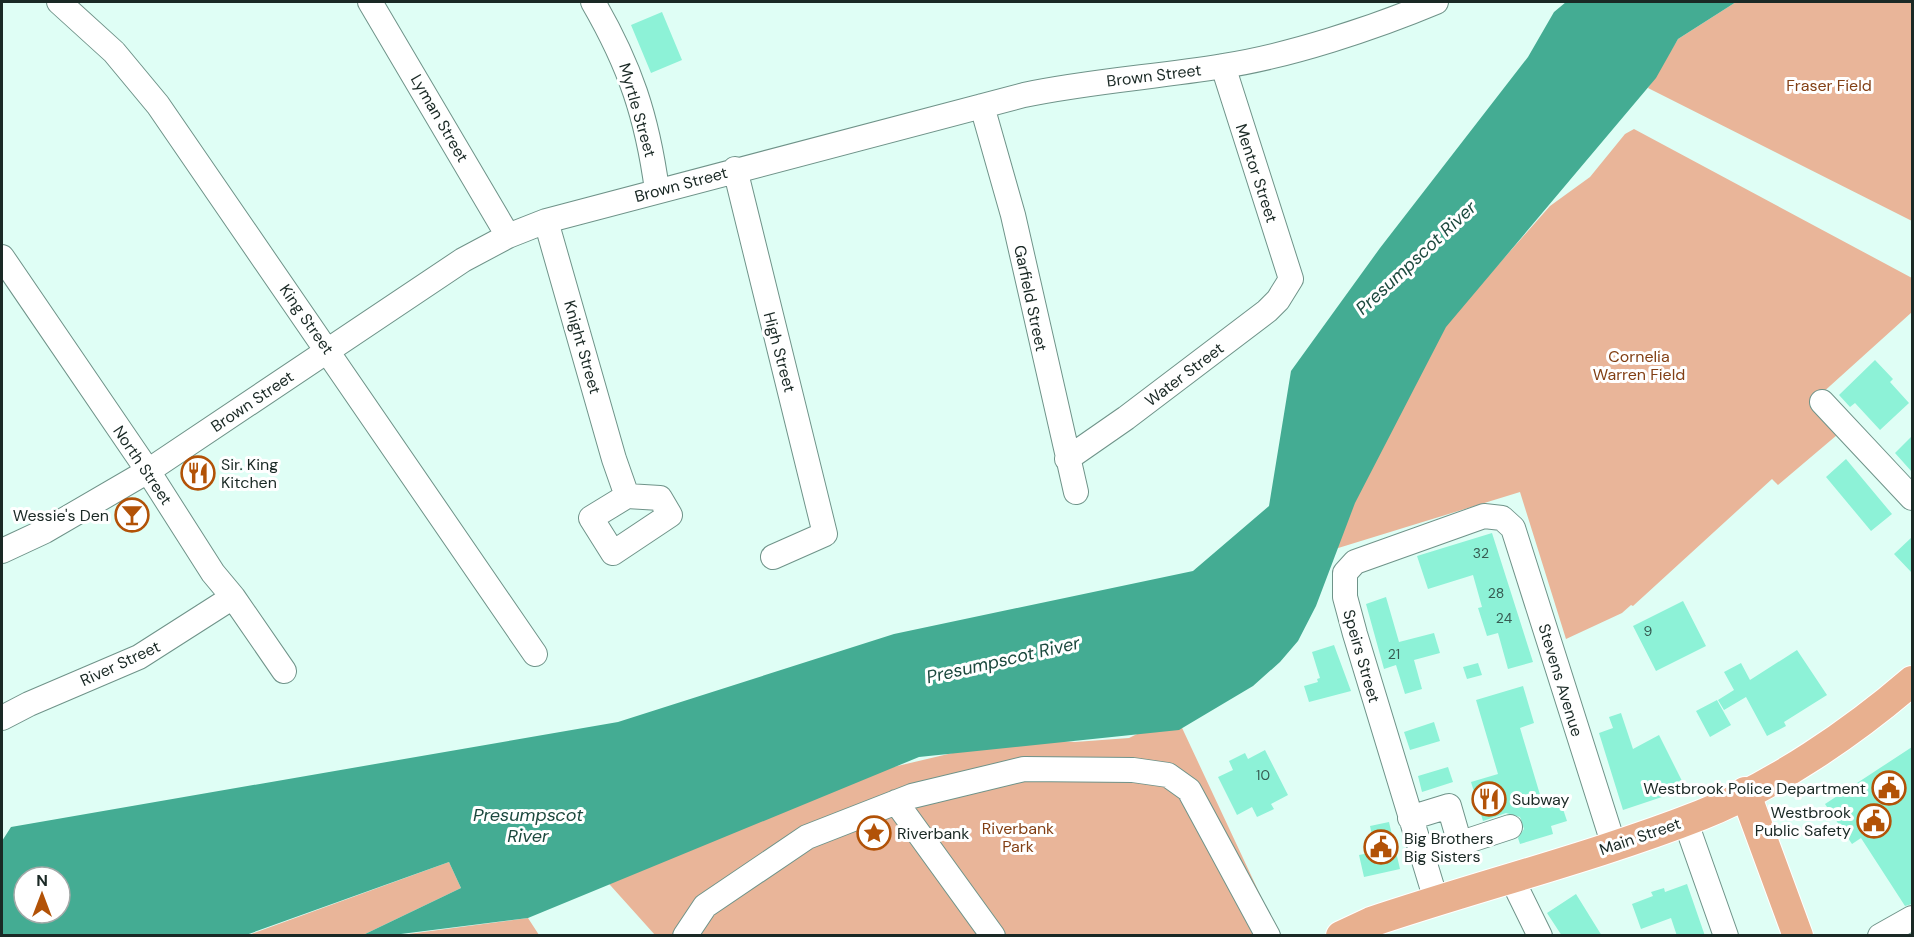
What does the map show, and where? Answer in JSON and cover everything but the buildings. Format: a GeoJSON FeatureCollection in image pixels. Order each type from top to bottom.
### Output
{"type":"FeatureCollection","features":[{"type":"Feature","properties":{"kind":"main road","name":"Main Street"},"geometry":{"type":"LineString","coordinates":[[1341,936],[1376,929],[1436,900],[1614,846],[1685,820],[1745,792],[1818,753],[1912,681]]}},
{"type":"Feature","properties":{"kind":"main road"},"geometry":{"type":"LineString","coordinates":[[1745,792],[1798,936]]}},
{"type":"Feature","properties":{"kind":"street","name":"King Street"},"geometry":{"type":"LineString","coordinates":[[59,2],[90,28],[137,77],[329,350],[535,654]]}},
{"type":"Feature","properties":{"kind":"street","name":"Lyman Street"},"geometry":{"type":"LineString","coordinates":[[370,2],[508,236]]}},
{"type":"Feature","properties":{"kind":"street","name":"Myrtle Street"},"geometry":{"type":"LineString","coordinates":[[593,2],[620,51],[634,87],[645,124],[657,190]]}},
{"type":"Feature","properties":{"kind":"street","name":"Brown Street"},"geometry":{"type":"LineString","coordinates":[[2,551],[45,531],[148,471],[463,260],[508,236],[546,221],[735,169],[982,106],[1101,81],[1223,66],[1307,46],[1436,2]]}},
{"type":"Feature","properties":{"kind":"street","name":"Mentor Street"},"geometry":{"type":"LineString","coordinates":[[1223,66],[1291,279]]}},
{"type":"Feature","properties":{"kind":"street","name":"Garfield Street"},"geometry":{"type":"LineString","coordinates":[[982,106],[1013,215],[1076,492]]}},
{"type":"Feature","properties":{"kind":"street","name":"High Street"},"geometry":{"type":"LineString","coordinates":[[735,169],[825,534],[773,557]]}},
{"type":"Feature","properties":{"kind":"street","name":"Knight Street"},"geometry":{"type":"LineString","coordinates":[[546,221],[627,496]]}},
{"type":"Feature","properties":{"kind":"street","name":"North Street"},"geometry":{"type":"LineString","coordinates":[[2,257],[148,471],[213,573],[233,597],[284,671]]}},
{"type":"Feature","properties":{"kind":"street","name":"Water Street"},"geometry":{"type":"LineString","coordinates":[[1067,459],[1126,418],[1267,310],[1278,300],[1291,279]]}},
{"type":"Feature","properties":{"kind":"street"},"geometry":{"type":"LineString","coordinates":[[1822,402],[1912,498]]}},
{"type":"Feature","properties":{"kind":"street","name":"Speirs Street"},"geometry":{"type":"LineString","coordinates":[[1436,900],[1344,597],[1345,573],[1355,562],[1398,545],[1484,516],[1503,518]]}},
{"type":"Feature","properties":{"kind":"street","name":"Stevens Avenue"},"geometry":{"type":"LineString","coordinates":[[1503,518],[1513,528],[1614,846]]}},
{"type":"Feature","properties":{"kind":"street","name":"River Street"},"geometry":{"type":"LineString","coordinates":[[2,718],[29,704],[139,657],[233,597]]}},
{"type":"Feature","properties":{"kind":"street"},"geometry":{"type":"LineString","coordinates":[[685,936],[705,906],[807,837],[912,796],[1024,769],[1133,771],[1168,775],[1189,790],[1268,936]]}},
{"type":"Feature","properties":{"kind":"street"},"geometry":{"type":"LineString","coordinates":[[896,802],[993,936]]}},
{"type":"Feature","properties":{"kind":"street"},"geometry":{"type":"LineString","coordinates":[[1410,818],[1449,806],[1460,844]]}},
{"type":"Feature","properties":{"kind":"street"},"geometry":{"type":"LineString","coordinates":[[1685,820],[1726,936]]}},
{"type":"Feature","properties":{"kind":"street"},"geometry":{"type":"LineString","coordinates":[[1422,856],[1510,827]]}},
{"type":"Feature","properties":{"kind":"street"},"geometry":{"type":"LineString","coordinates":[[1511,877],[1540,936]]}},
{"type":"Feature","properties":{"kind":"street"},"geometry":{"type":"LineString","coordinates":[[1880,936],[1912,918]]}},
{"type":"Feature","properties":{"kind":"green space","name":"Fraser Field"},"geometry":{"type":"Polygon","coordinates":[[[1736,2],[1912,2],[1912,221],[1648,88],[1678,39],[1736,2]]]}},
{"type":"Feature","properties":{"kind":"green space","name":"Cornelia Warren Field"},"geometry":{"type":"Polygon","coordinates":[[[1634,129],[1912,278],[1912,312],[1810,404],[1837,435],[1778,485],[1772,479],[1633,606],[1566,639],[1520,492],[1335,549],[1391,386],[1550,206],[1590,177],[1625,134],[1634,129]]]}},
{"type":"Feature","properties":{"kind":"green space","name":"Riverbank Park"},"geometry":{"type":"Polygon","coordinates":[[[1176,715],[1279,935],[655,935],[602,876],[872,772],[1016,738],[1075,742],[1129,738],[1176,715]]]}},
{"type":"Feature","properties":{"kind":"green space"},"geometry":{"type":"Polygon","coordinates":[[[449,862],[461,888],[363,935],[246,936],[449,862]]]}},
{"type":"Feature","properties":{"kind":"green space"},"geometry":{"type":"Polygon","coordinates":[[[528,918],[539,935],[393,936],[528,918]]]}},
{"type":"Feature","properties":{"kind":"water","name":"Presumpscot River"},"geometry":{"type":"Polygon","coordinates":[[[1566,2],[1736,2],[1678,39],[1656,78],[1446,327],[1355,503],[1316,606],[1298,641],[1280,662],[1253,686],[1179,730],[919,757],[528,918],[393,935],[363,935],[461,888],[449,862],[246,935],[2,935],[2,841],[11,827],[618,722],[894,634],[1193,571],[1269,506],[1291,371],[1380,248],[1528,57],[1554,12],[1566,2]]]}},
{"type":"Feature","properties":{"kind":"place","name":"Sir. King Kitchen"},"geometry":{"type":"Point","coordinates":[198,473]}},
{"type":"Feature","properties":{"kind":"place","name":"Wessie's Den"},"geometry":{"type":"Point","coordinates":[132,515]}},
{"type":"Feature","properties":{"kind":"place","name":"Westbrook Police Department"},"geometry":{"type":"Point","coordinates":[1889,788]}},
{"type":"Feature","properties":{"kind":"place","name":"Subway"},"geometry":{"type":"Point","coordinates":[1489,799]}},
{"type":"Feature","properties":{"kind":"place","name":"Westbrook Public Safety"},"geometry":{"type":"Point","coordinates":[1874,821]}},
{"type":"Feature","properties":{"kind":"place","name":"Riverbank"},"geometry":{"type":"Point","coordinates":[874,833]}},
{"type":"Feature","properties":{"kind":"place","name":"Big Brothers Big Sisters"},"geometry":{"type":"Point","coordinates":[1381,847]}}]}
